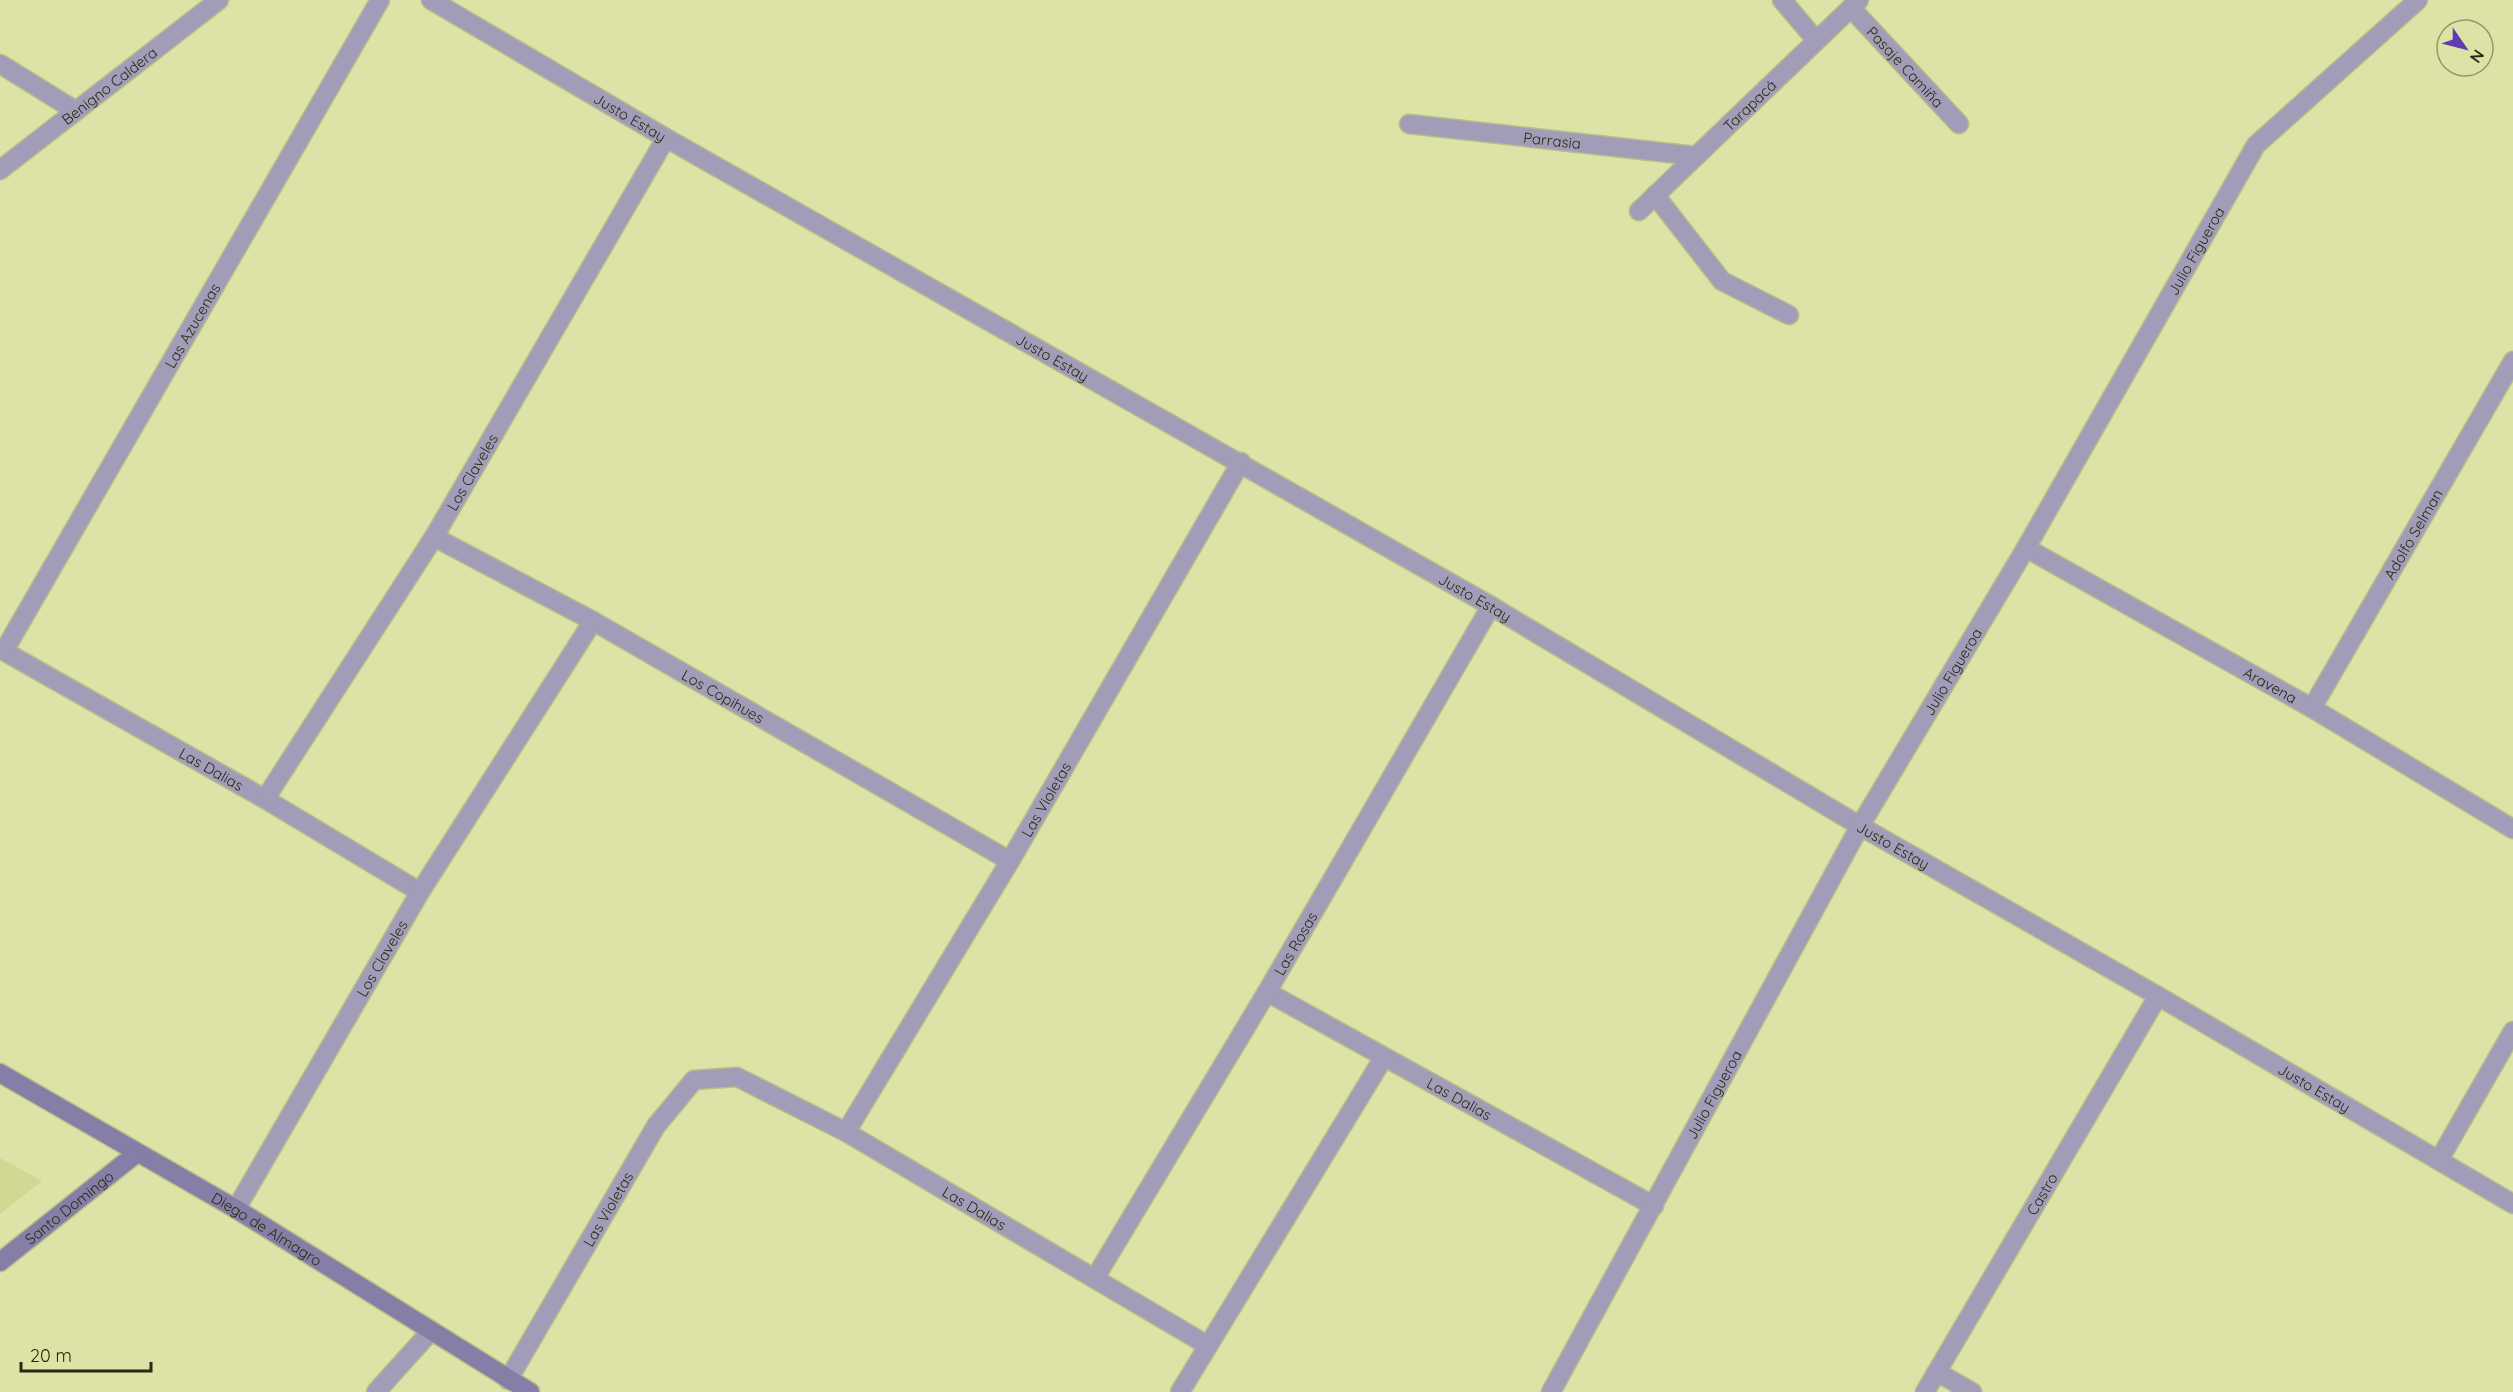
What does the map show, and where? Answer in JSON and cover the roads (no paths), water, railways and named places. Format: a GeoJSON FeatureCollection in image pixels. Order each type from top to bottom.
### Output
{"type":"FeatureCollection","features":[{"type":"Feature","properties":{"kind":"street","name":"Benigno Caldera"},"geometry":{"type":"LineString","coordinates":[[0,170],[219,0]]}},
{"type":"Feature","properties":{"kind":"street","name":"Las Azucenas"},"geometry":{"type":"LineString","coordinates":[[2,650],[380,0]]}},
{"type":"Feature","properties":{"kind":"street","name":"Justo Estay"},"geometry":{"type":"LineString","coordinates":[[431,0],[666,138],[1241,462],[1491,606],[1860,826],[2513,1203]]}},
{"type":"Feature","properties":{"kind":"street"},"geometry":{"type":"LineString","coordinates":[[1782,0],[1816,40]]}},
{"type":"Feature","properties":{"kind":"street","name":"Julio Figueroa"},"geometry":{"type":"LineString","coordinates":[[1551,1392],[1860,826],[2026,548],[2256,146],[2418,0]]}},
{"type":"Feature","properties":{"kind":"street","name":"Tarapacá"},"geometry":{"type":"LineString","coordinates":[[1639,211],[1855,4]]}},
{"type":"Feature","properties":{"kind":"street","name":"Pasaje Camiña"},"geometry":{"type":"LineString","coordinates":[[1855,4],[1959,124]]}},
{"type":"Feature","properties":{"kind":"street"},"geometry":{"type":"LineString","coordinates":[[0,64],[76,111]]}},
{"type":"Feature","properties":{"kind":"street","name":"Parrasia"},"geometry":{"type":"LineString","coordinates":[[1409,124],[1696,156]]}},
{"type":"Feature","properties":{"kind":"street","name":"Los Claveles"},"geometry":{"type":"LineString","coordinates":[[265,800],[434,537],[666,138]]}},
{"type":"Feature","properties":{"kind":"street"},"geometry":{"type":"LineString","coordinates":[[1655,195],[1722,280],[1789,315]]}},
{"type":"Feature","properties":{"kind":"street","name":"Adolfo Selman"},"geometry":{"type":"LineString","coordinates":[[2312,708],[2513,361]]}},
{"type":"Feature","properties":{"kind":"street","name":"Las Violetas"},"geometry":{"type":"LineString","coordinates":[[846,1132],[1010,861],[1241,462]]}},
{"type":"Feature","properties":{"kind":"street","name":"Los Copihues"},"geometry":{"type":"LineString","coordinates":[[434,537],[593,621],[1010,861]]}},
{"type":"Feature","properties":{"kind":"street","name":"Aravena"},"geometry":{"type":"LineString","coordinates":[[2026,548],[2312,708],[2513,829]]}},
{"type":"Feature","properties":{"kind":"street","name":"Las Rosas"},"geometry":{"type":"LineString","coordinates":[[1095,1278],[1267,992],[1491,606]]}},
{"type":"Feature","properties":{"kind":"street","name":"Los Claveles"},"geometry":{"type":"LineString","coordinates":[[236,1209],[420,892],[593,621]]}},
{"type":"Feature","properties":{"kind":"street","name":"Las Dalias"},"geometry":{"type":"LineString","coordinates":[[2,650],[265,800],[420,892]]}},
{"type":"Feature","properties":{"kind":"street","name":"Las Dalias"},"geometry":{"type":"LineString","coordinates":[[1267,992],[1654,1206]]}},
{"type":"Feature","properties":{"kind":"street","name":"Castro"},"geometry":{"type":"LineString","coordinates":[[1925,1392],[2158,996]]}},
{"type":"Feature","properties":{"kind":"street"},"geometry":{"type":"LineString","coordinates":[[2439,1160],[2513,1031]]}},
{"type":"Feature","properties":{"kind":"street"},"geometry":{"type":"LineString","coordinates":[[1180,1392],[1384,1057]]}},
{"type":"Feature","properties":{"kind":"street","name":"Diego de Almagro"},"geometry":{"type":"LineString","coordinates":[[0,1073],[236,1209],[530,1392]]}},
{"type":"Feature","properties":{"kind":"street","name":"Las Dalias"},"geometry":{"type":"LineString","coordinates":[[737,1077],[846,1132],[1207,1345]]}},
{"type":"Feature","properties":{"kind":"street","name":"Las Violetas"},"geometry":{"type":"LineString","coordinates":[[508,1380],[656,1126],[694,1080],[737,1077]]}},
{"type":"Feature","properties":{"kind":"street","name":"Santo Domingo"},"geometry":{"type":"LineString","coordinates":[[0,1262],[137,1153]]}},
{"type":"Feature","properties":{"kind":"street"},"geometry":{"type":"LineString","coordinates":[[376,1392],[431,1331]]}},
{"type":"Feature","properties":{"kind":"street"},"geometry":{"type":"LineString","coordinates":[[1937,1372],[1972,1392]]}}]}
